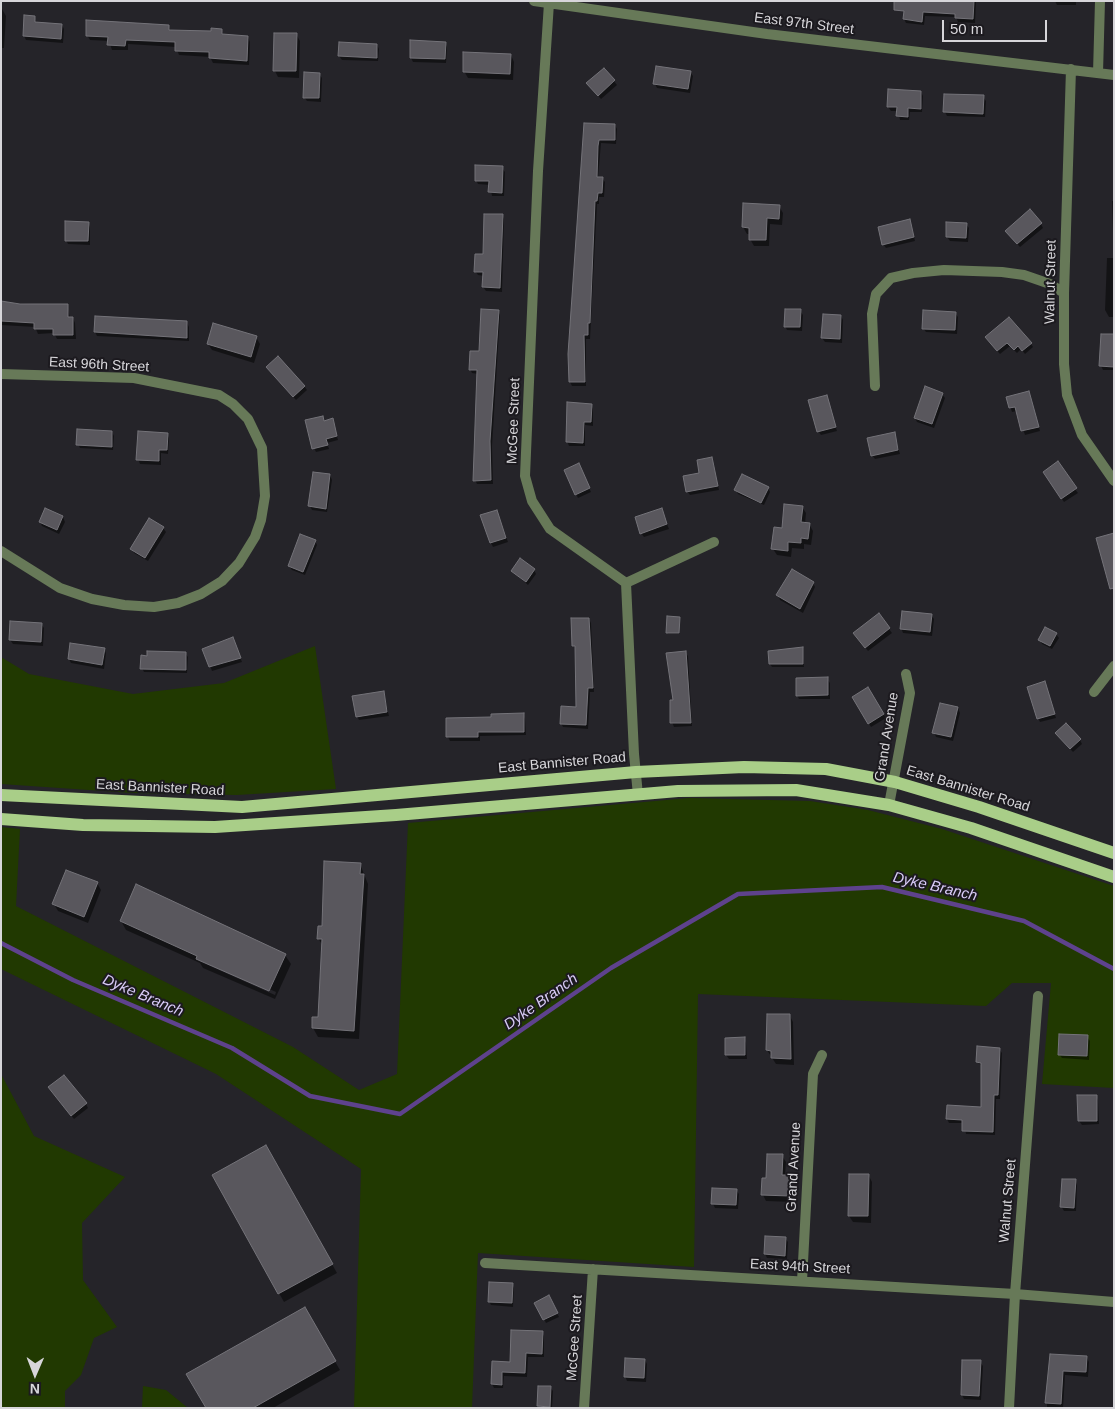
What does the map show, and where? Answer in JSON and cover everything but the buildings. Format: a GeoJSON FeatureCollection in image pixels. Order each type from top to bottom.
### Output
{"type":"FeatureCollection","features":[{"type":"Feature","properties":{"kind":"main road","name":"East Bannister Road"},"geometry":{"type":"LineString","coordinates":[[1,795],[242,807],[636,772],[744,767],[826,769],[894,782],[979,807],[1114,853]]}},
{"type":"Feature","properties":{"kind":"main road"},"geometry":{"type":"LineString","coordinates":[[1,820],[83,825],[215,827],[396,815],[678,791],[796,790],[889,805],[971,828],[1114,876]]}},
{"type":"Feature","properties":{"kind":"street","name":"East 97th Street"},"geometry":{"type":"LineString","coordinates":[[534,1],[563,3],[767,34],[1098,73]]}},
{"type":"Feature","properties":{"kind":"street"},"geometry":{"type":"LineString","coordinates":[[1100,1],[1098,73],[1114,74]]}},
{"type":"Feature","properties":{"kind":"street","name":"McGee Street"},"geometry":{"type":"LineString","coordinates":[[549,3],[538,171],[525,476],[532,502],[550,529],[626,583]]}},
{"type":"Feature","properties":{"kind":"street","name":"Walnut Street"},"geometry":{"type":"LineString","coordinates":[[1071,69],[1064,293],[1064,364],[1067,395],[1082,435],[1114,481]]}},
{"type":"Feature","properties":{"kind":"street"},"geometry":{"type":"LineString","coordinates":[[875,386],[872,314],[876,294],[891,278],[913,273],[944,270],[1002,272],[1041,281],[1064,293]]}},
{"type":"Feature","properties":{"kind":"street","name":"East 96th Street"},"geometry":{"type":"LineString","coordinates":[[1,374],[134,378],[219,395],[233,404],[248,419],[262,448],[265,496],[261,520],[255,537],[239,563],[222,581],[201,594],[178,603],[154,607],[124,605],[92,599],[60,588],[1,551]]}},
{"type":"Feature","properties":{"kind":"street"},"geometry":{"type":"LineString","coordinates":[[638,795],[626,583],[714,542]]}},
{"type":"Feature","properties":{"kind":"street"},"geometry":{"type":"LineString","coordinates":[[1094,692],[1114,666]]}},
{"type":"Feature","properties":{"kind":"street","name":"Grand Avenue"},"geometry":{"type":"LineString","coordinates":[[889,805],[910,693],[906,674]]}},
{"type":"Feature","properties":{"kind":"street","name":"Walnut Street"},"geometry":{"type":"LineString","coordinates":[[1008,1408],[1038,996]]}},
{"type":"Feature","properties":{"kind":"street","name":"Grand Avenue"},"geometry":{"type":"LineString","coordinates":[[802,1281],[813,1074],[822,1055]]}},
{"type":"Feature","properties":{"kind":"street","name":"East 94th Street"},"geometry":{"type":"LineString","coordinates":[[485,1263],[1015,1294],[1114,1302]]}},
{"type":"Feature","properties":{"kind":"street","name":"McGee Street"},"geometry":{"type":"LineString","coordinates":[[584,1408],[593,1269]]}},
{"type":"Feature","properties":{"kind":"green space"},"geometry":{"type":"Polygon","coordinates":[[[315,646],[336,789],[237,795],[133,793],[1,784],[1,657],[29,674],[133,694],[224,683],[315,646]]]}},
{"type":"Feature","properties":{"kind":"green space"},"geometry":{"type":"Polygon","coordinates":[[[689,798],[810,801],[868,810],[942,829],[1114,886],[1114,1088],[1042,1084],[1051,983],[1012,983],[986,1006],[698,994],[694,1267],[478,1253],[472,1408],[354,1408],[361,1169],[216,1074],[1,969],[1,827],[20,829],[16,906],[293,1047],[359,1090],[397,1074],[408,823],[689,798]]]}},
{"type":"Feature","properties":{"kind":"green space"},"geometry":{"type":"Polygon","coordinates":[[[1,1074],[34,1136],[125,1177],[82,1223],[83,1280],[117,1327],[94,1338],[81,1375],[65,1391],[65,1408],[1,1408],[1,1074]]]}},
{"type":"Feature","properties":{"kind":"green space"},"geometry":{"type":"Polygon","coordinates":[[[143,1386],[166,1390],[188,1408],[142,1408],[143,1386]]]}},
{"type":"Feature","properties":{"kind":"waterway","name":"Dyke Branch"},"geometry":{"type":"LineString","coordinates":[[1,943],[73,980],[232,1048],[310,1096],[400,1114],[611,968],[738,894],[882,887],[1024,921],[1114,969]]}}]}
